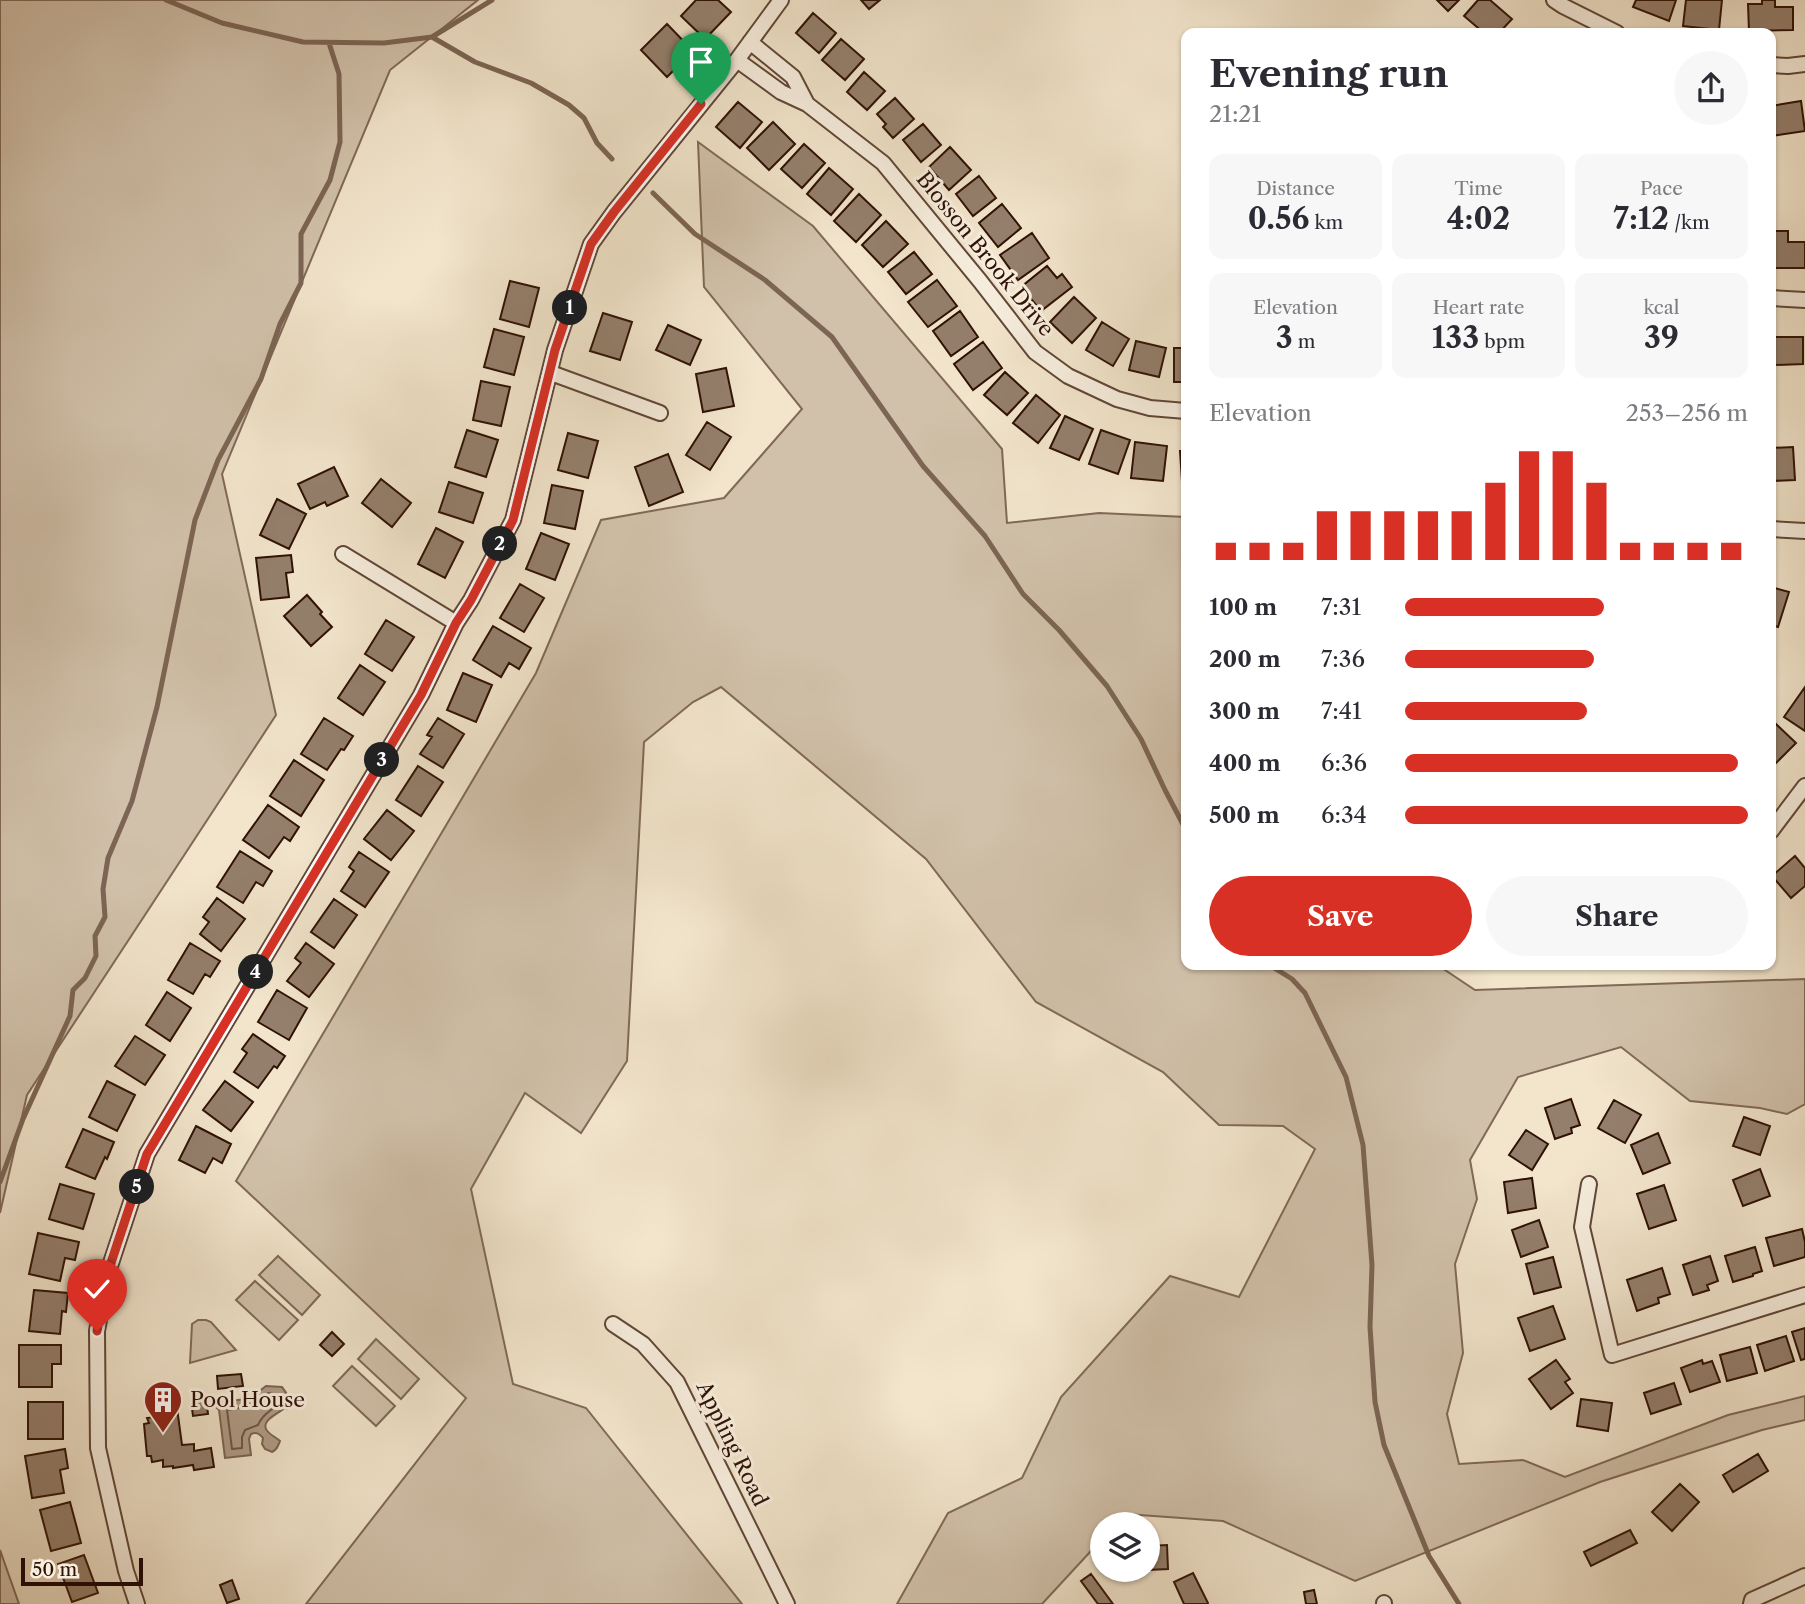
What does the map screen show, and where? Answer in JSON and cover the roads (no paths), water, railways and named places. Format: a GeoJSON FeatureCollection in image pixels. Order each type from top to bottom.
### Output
{"type":"FeatureCollection","features":[{"type":"Feature","properties":{"kind":"street"},"geometry":{"type":"LineString","coordinates":[[137,1604],[126,1571],[98,1448],[97,1331],[107,1275],[147,1154],[421,695],[456,623],[513,520],[555,350],[591,244],[737,60],[781,0]]}},
{"type":"Feature","properties":{"kind":"street"},"geometry":{"type":"LineString","coordinates":[[1554,0],[1607,28]]}},
{"type":"Feature","properties":{"kind":"street","name":"Blosson Brook Drive"},"geometry":{"type":"LineString","coordinates":[[750,42],[793,77],[807,104]]}},
{"type":"Feature","properties":{"kind":"street","name":"Blosson Brook Drive"},"geometry":{"type":"LineString","coordinates":[[737,60],[781,92],[807,104],[883,163],[1035,352],[1068,376],[1116,399],[1150,408],[1181,411]]}},
{"type":"Feature","properties":{"kind":"street"},"geometry":{"type":"LineString","coordinates":[[1776,65],[1805,64]]}},
{"type":"Feature","properties":{"kind":"street"},"geometry":{"type":"LineString","coordinates":[[1776,298],[1805,299]]}},
{"type":"Feature","properties":{"kind":"street"},"geometry":{"type":"LineString","coordinates":[[551,373],[660,412]]}},
{"type":"Feature","properties":{"kind":"street"},"geometry":{"type":"LineString","coordinates":[[1776,529],[1805,531]]}},
{"type":"Feature","properties":{"kind":"street"},"geometry":{"type":"LineString","coordinates":[[343,554],[456,623]]}},
{"type":"Feature","properties":{"kind":"street"},"geometry":{"type":"LineString","coordinates":[[1776,824],[1805,786]]}},
{"type":"Feature","properties":{"kind":"street"},"geometry":{"type":"LineString","coordinates":[[1590,1184],[1582,1227],[1612,1355],[1805,1294]]}},
{"type":"Feature","properties":{"kind":"street","name":"Appling Road"},"geometry":{"type":"LineString","coordinates":[[612,1324],[643,1344],[677,1382],[787,1604]]}},
{"type":"Feature","properties":{"kind":"street"},"geometry":{"type":"LineString","coordinates":[[1751,1604],[1752,1600],[1805,1576]]}},
{"type":"Feature","properties":{"kind":"water"},"geometry":{"type":"Polygon","coordinates":[[[266,1386],[282,1387],[288,1397],[287,1409],[284,1408],[265,1425],[268,1432],[280,1441],[277,1448],[272,1452],[265,1449],[263,1438],[253,1433],[249,1439],[251,1455],[225,1458],[219,1410],[215,1402],[249,1399],[266,1386]]]}},
{"type":"Feature","properties":{"kind":"waterway"},"geometry":{"type":"LineString","coordinates":[[166,0],[222,23],[303,42],[384,43],[432,37],[492,0]]}},
{"type":"Feature","properties":{"kind":"waterway"},"geometry":{"type":"LineString","coordinates":[[432,37],[475,62],[531,83],[569,105],[584,118],[597,143],[612,159]]}},
{"type":"Feature","properties":{"kind":"waterway"},"geometry":{"type":"LineString","coordinates":[[0,1182],[23,1119],[70,1016],[73,990],[85,978],[96,956],[95,936],[105,917],[103,889],[108,858],[132,801],[157,707],[195,520],[218,460],[261,379],[280,324],[301,283],[301,234],[330,180],[340,142],[339,74],[329,43]]}},
{"type":"Feature","properties":{"kind":"waterway"},"geometry":{"type":"LineString","coordinates":[[653,193],[695,234],[765,280],[832,337],[923,466],[985,536],[1023,594],[1059,630],[1107,686],[1141,739],[1181,820]]}},
{"type":"Feature","properties":{"kind":"waterway"},"geometry":{"type":"LineString","coordinates":[[1278,970],[1292,979],[1305,993],[1346,1077],[1363,1145],[1372,1265],[1370,1327],[1375,1402],[1384,1445],[1429,1556],[1459,1604]]}},
{"type":"Feature","properties":{"kind":"place","name":"Pool House"},"geometry":{"type":"Point","coordinates":[163,1434]}}]}
